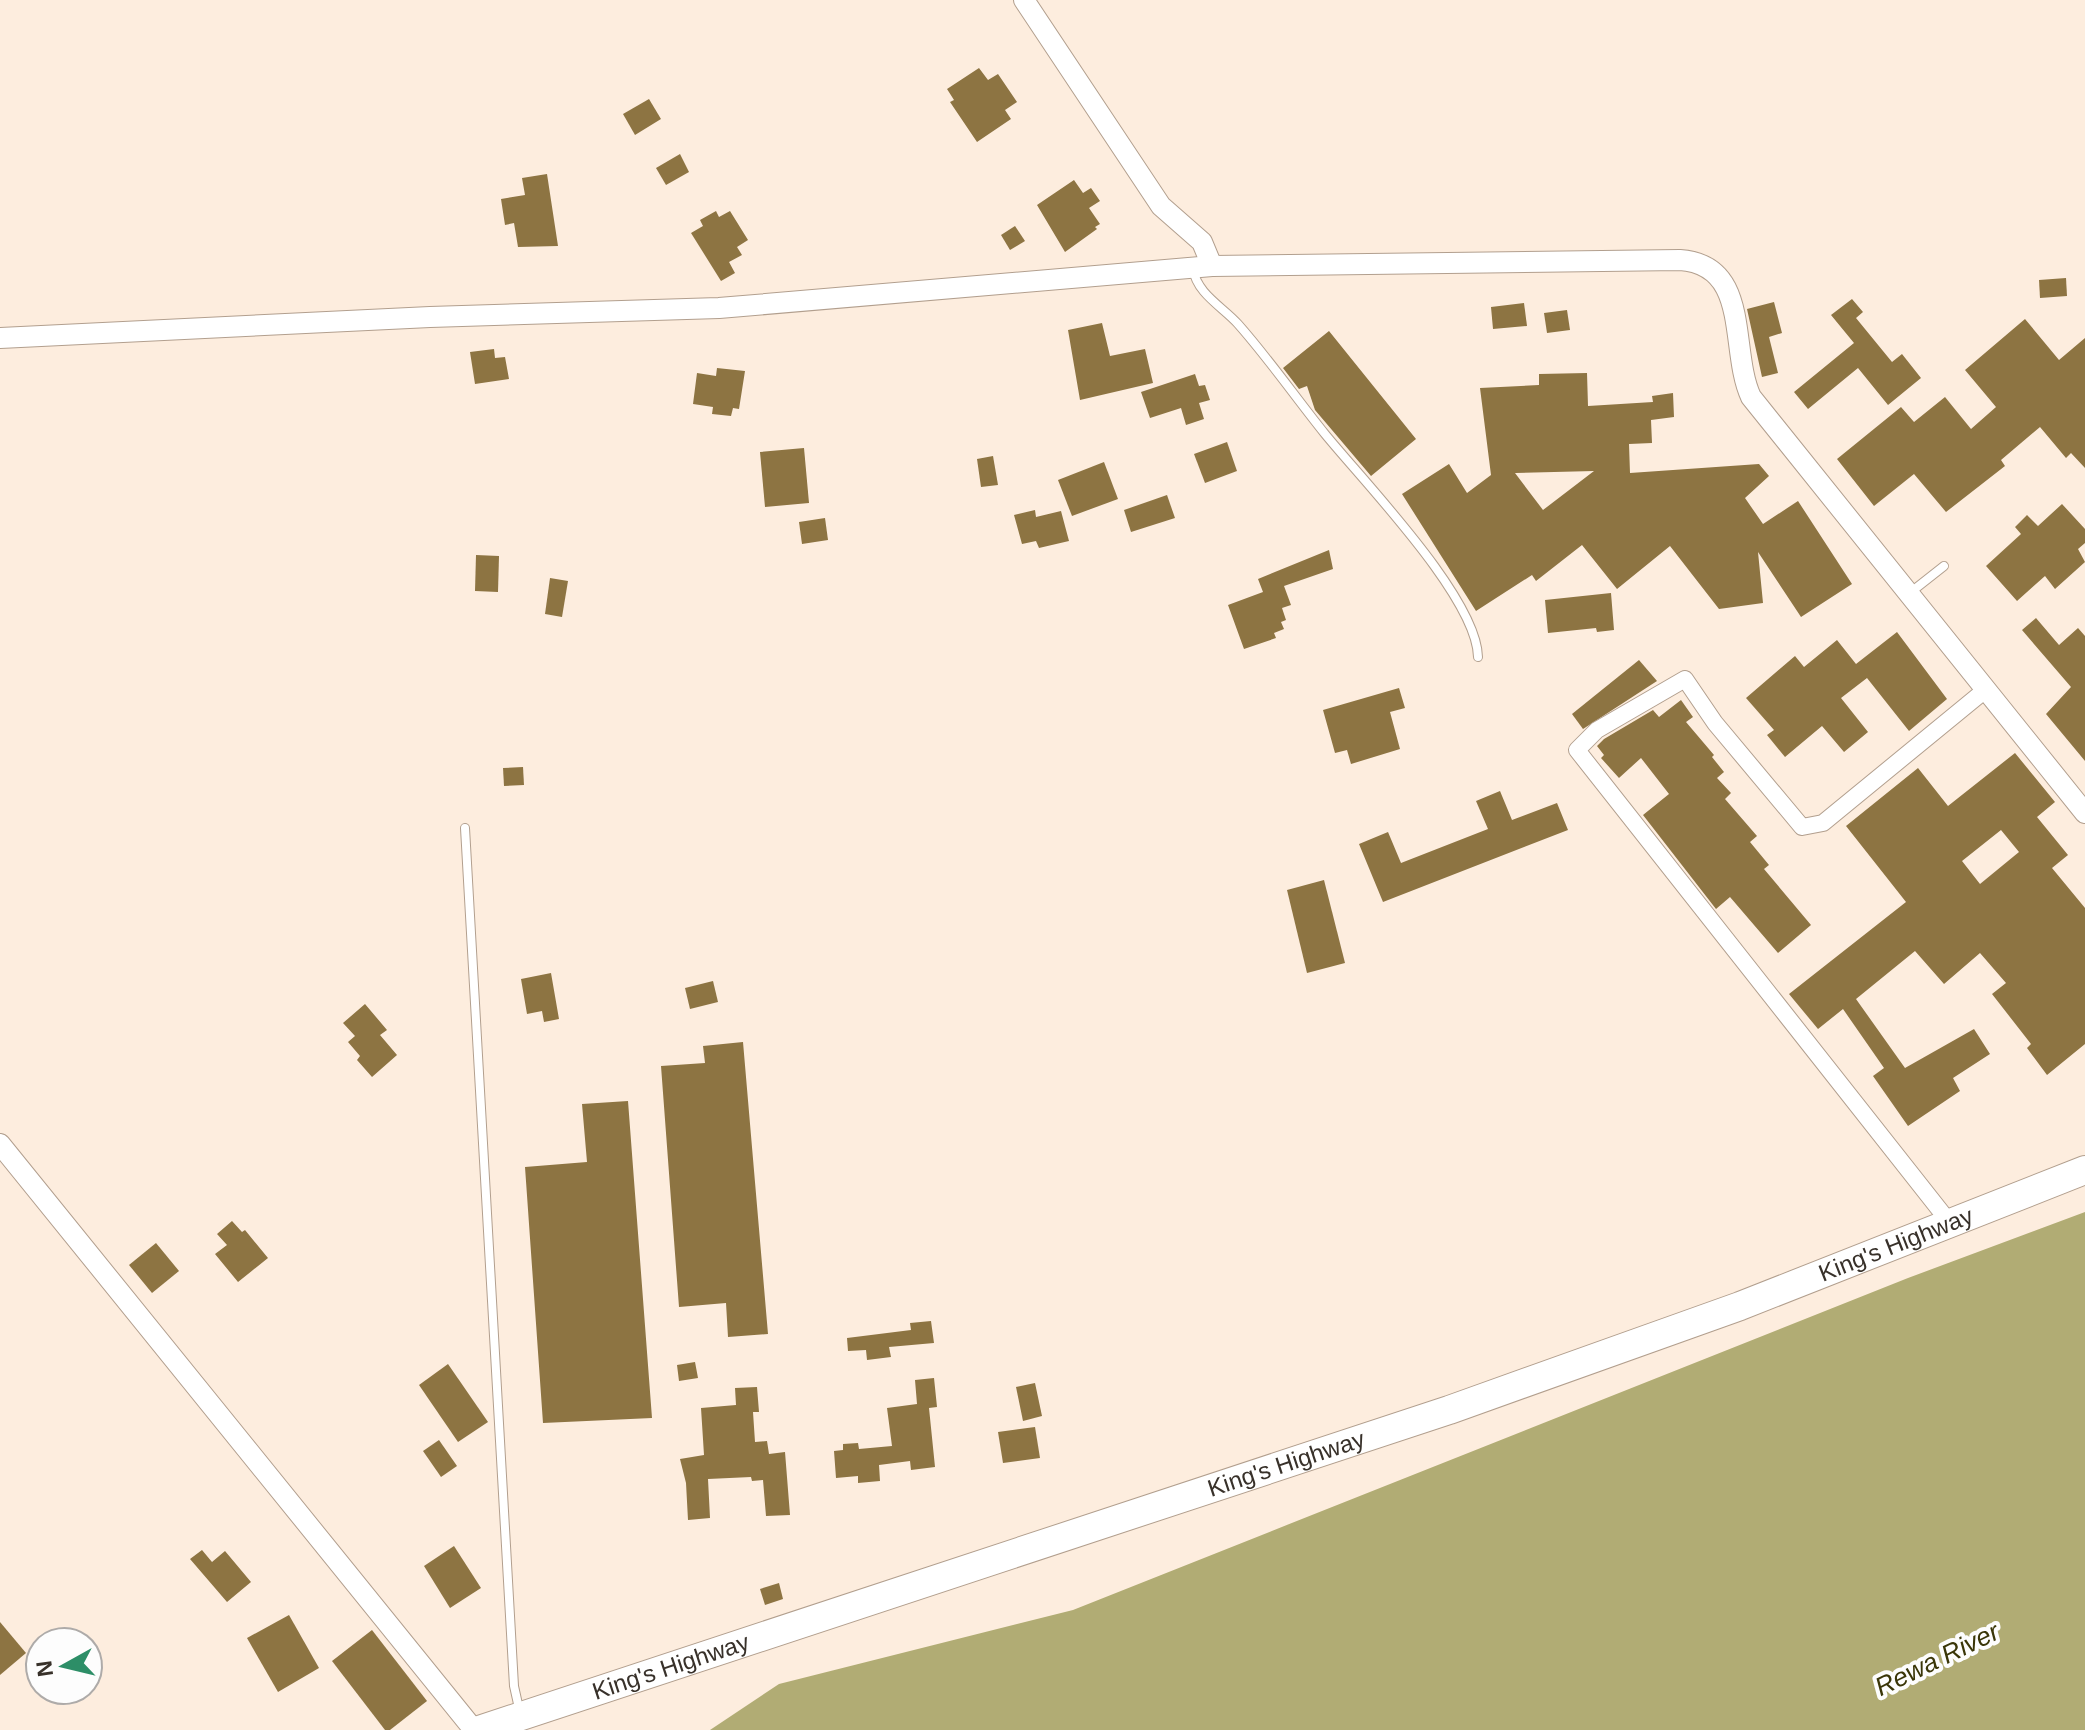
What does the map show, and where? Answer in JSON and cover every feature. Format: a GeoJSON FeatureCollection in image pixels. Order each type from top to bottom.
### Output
{"type":"FeatureCollection","features":[{"type":"Feature","properties":{"kind":"highway","name":"King's Highway"},"geometry":{"type":"LineString","coordinates":[[476,1730],[1449,1410],[1740,1306],[2085,1170]]}},
{"type":"Feature","properties":{"kind":"street"},"geometry":{"type":"LineString","coordinates":[[1024,0],[1161,206],[1202,242],[1203,267]]}},
{"type":"Feature","properties":{"kind":"street"},"geometry":{"type":"LineString","coordinates":[[0,338],[430,317],[719,308],[1203,267],[1680,260],[1709,267],[1722,277],[1737,322],[1742,379],[1751,397],[2085,813]]}},
{"type":"Feature","properties":{"kind":"street"},"geometry":{"type":"LineString","coordinates":[[1950,1223],[1577,750],[1597,730],[1685,679],[1724,735],[1802,827],[1811,828],[1823,823],[1984,691]]}},
{"type":"Feature","properties":{"kind":"street"},"geometry":{"type":"LineString","coordinates":[[0,1144],[476,1730]]}},
{"type":"Feature","properties":{"kind":"lane"},"geometry":{"type":"LineString","coordinates":[[1203,267],[1196,281],[1202,290],[1237,322],[1327,436],[1394,513],[1467,615],[1476,636],[1478,657]]}},
{"type":"Feature","properties":{"kind":"lane"},"geometry":{"type":"LineString","coordinates":[[1908,595],[1944,566]]}},
{"type":"Feature","properties":{"kind":"lane"},"geometry":{"type":"LineString","coordinates":[[465,828],[513,1670],[521,1717]]}},
{"type":"Feature","properties":{"kind":"water","name":"Rewa River"},"geometry":{"type":"Polygon","coordinates":[[[2085,1212],[2085,1730],[710,1730],[779,1684],[1073,1610],[1908,1278],[2085,1212]]]}},
{"type":"Feature","properties":{"kind":"building"},"geometry":{"type":"Polygon","coordinates":[[[979,68],[988,80],[998,74],[1017,102],[1005,110],[1011,119],[977,142],[950,102],[954,100],[947,89],[979,68]]]}},
{"type":"Feature","properties":{"kind":"building"},"geometry":{"type":"Polygon","coordinates":[[[649,99],[661,119],[635,135],[623,114],[649,99]]]}},
{"type":"Feature","properties":{"kind":"building"},"geometry":{"type":"Polygon","coordinates":[[[680,154],[689,172],[666,185],[656,168],[680,154]]]}},
{"type":"Feature","properties":{"kind":"building"},"geometry":{"type":"Polygon","coordinates":[[[547,174],[558,246],[518,247],[514,223],[505,225],[501,199],[525,195],[522,178],[547,174]]]}},
{"type":"Feature","properties":{"kind":"building"},"geometry":{"type":"Polygon","coordinates":[[[1074,180],[1083,193],[1091,188],[1100,201],[1089,208],[1100,224],[1065,252],[1037,205],[1074,180]]]}},
{"type":"Feature","properties":{"kind":"building"},"geometry":{"type":"Polygon","coordinates":[[[716,211],[719,217],[730,211],[748,240],[737,247],[742,255],[729,262],[735,273],[721,281],[691,233],[703,226],[700,220],[716,211]]]}},
{"type":"Feature","properties":{"kind":"building"},"geometry":{"type":"Polygon","coordinates":[[[1015,226],[1025,241],[1010,250],[1001,235],[1015,226]]]}},
{"type":"Feature","properties":{"kind":"building"},"geometry":{"type":"Polygon","coordinates":[[[2066,278],[2067,296],[2040,298],[2039,280],[2066,278]]]}},
{"type":"Feature","properties":{"kind":"building"},"geometry":{"type":"Polygon","coordinates":[[[1852,299],[1863,312],[1856,318],[1892,362],[1902,354],[1921,378],[1888,405],[1858,368],[1808,409],[1794,392],[1854,343],[1831,315],[1852,299]]]}},
{"type":"Feature","properties":{"kind":"building"},"geometry":{"type":"Polygon","coordinates":[[[1774,302],[1782,333],[1769,337],[1778,373],[1762,377],[1747,309],[1774,302]]]}},
{"type":"Feature","properties":{"kind":"building"},"geometry":{"type":"Polygon","coordinates":[[[1524,303],[1527,326],[1493,329],[1491,307],[1524,303]]]}},
{"type":"Feature","properties":{"kind":"building"},"geometry":{"type":"Polygon","coordinates":[[[1567,310],[1570,330],[1547,333],[1544,313],[1567,310]]]}},
{"type":"Feature","properties":{"kind":"building"},"geometry":{"type":"Polygon","coordinates":[[[2025,319],[2059,360],[2085,338],[2085,468],[2071,453],[2066,458],[2040,427],[2001,460],[2005,466],[1946,512],[1914,474],[1874,506],[1837,459],[1901,407],[1914,422],[1945,397],[1971,429],[1996,407],[1965,370],[2025,319]]]}},
{"type":"Feature","properties":{"kind":"building"},"geometry":{"type":"Polygon","coordinates":[[[1102,323],[1110,356],[1145,349],[1153,383],[1080,400],[1068,330],[1102,323]]]}},
{"type":"Feature","properties":{"kind":"building"},"geometry":{"type":"Polygon","coordinates":[[[1329,331],[1416,439],[1371,476],[1315,410],[1307,386],[1299,389],[1283,368],[1329,331]]]}},
{"type":"Feature","properties":{"kind":"building"},"geometry":{"type":"Polygon","coordinates":[[[494,349],[495,358],[505,357],[509,379],[475,384],[470,352],[494,349]]]}},
{"type":"Feature","properties":{"kind":"building"},"geometry":{"type":"Polygon","coordinates":[[[717,368],[745,371],[739,409],[733,408],[731,416],[712,414],[713,407],[693,404],[697,373],[716,376],[717,368]]]}},
{"type":"Feature","properties":{"kind":"building"},"geometry":{"type":"Polygon","coordinates":[[[1587,373],[1588,406],[1653,402],[1652,396],[1673,393],[1674,417],[1651,420],[1652,443],[1629,444],[1630,473],[1759,464],[1769,476],[1745,498],[1763,524],[1798,501],[1852,584],[1801,617],[1758,552],[1763,603],[1719,609],[1670,546],[1617,589],[1582,545],[1536,581],[1532,575],[1476,611],[1402,494],[1449,464],[1467,493],[1491,475],[1480,388],[1539,385],[1539,374],[1587,373]],[[1594,471],[1515,473],[1543,510],[1594,471]]]}},
{"type":"Feature","properties":{"kind":"building"},"geometry":{"type":"Polygon","coordinates":[[[1195,374],[1199,386],[1205,385],[1210,400],[1199,403],[1204,419],[1186,425],[1181,408],[1150,418],[1141,392],[1195,374]]]}},
{"type":"Feature","properties":{"kind":"building"},"geometry":{"type":"Polygon","coordinates":[[[1227,442],[1237,471],[1205,483],[1194,454],[1227,442]]]}},
{"type":"Feature","properties":{"kind":"building"},"geometry":{"type":"Polygon","coordinates":[[[804,448],[809,503],[765,507],[760,452],[804,448]]]}},
{"type":"Feature","properties":{"kind":"building"},"geometry":{"type":"Polygon","coordinates":[[[993,456],[998,485],[981,487],[977,459],[993,456]]]}},
{"type":"Feature","properties":{"kind":"building"},"geometry":{"type":"Polygon","coordinates":[[[1104,462],[1118,499],[1072,516],[1058,480],[1104,462]]]}},
{"type":"Feature","properties":{"kind":"building"},"geometry":{"type":"Polygon","coordinates":[[[1167,495],[1175,518],[1131,532],[1124,510],[1167,495]]]}},
{"type":"Feature","properties":{"kind":"building"},"geometry":{"type":"Polygon","coordinates":[[[2062,504],[2085,529],[2085,543],[2078,549],[2085,562],[2055,589],[2045,576],[2017,601],[1986,566],[2021,534],[2015,527],[2027,515],[2038,526],[2062,504]]]}},
{"type":"Feature","properties":{"kind":"building"},"geometry":{"type":"Polygon","coordinates":[[[1035,510],[1036,517],[1061,511],[1069,541],[1039,548],[1036,541],[1022,544],[1014,515],[1035,510]]]}},
{"type":"Feature","properties":{"kind":"building"},"geometry":{"type":"Polygon","coordinates":[[[825,518],[828,540],[802,544],[799,522],[825,518]]]}},
{"type":"Feature","properties":{"kind":"building"},"geometry":{"type":"Polygon","coordinates":[[[1329,550],[1333,569],[1284,586],[1291,605],[1282,608],[1286,620],[1281,622],[1284,629],[1274,633],[1276,638],[1244,649],[1228,605],[1263,592],[1258,579],[1329,550]]]}},
{"type":"Feature","properties":{"kind":"building"},"geometry":{"type":"Polygon","coordinates":[[[476,555],[499,556],[498,592],[475,591],[476,555]]]}},
{"type":"Feature","properties":{"kind":"building"},"geometry":{"type":"Polygon","coordinates":[[[550,578],[568,581],[562,617],[545,614],[550,578]]]}},
{"type":"Feature","properties":{"kind":"building"},"geometry":{"type":"Polygon","coordinates":[[[1611,593],[1614,630],[1597,632],[1596,628],[1548,633],[1545,600],[1611,593]]]}},
{"type":"Feature","properties":{"kind":"building"},"geometry":{"type":"Polygon","coordinates":[[[2036,618],[2059,645],[2078,628],[2085,636],[2085,761],[2046,714],[2071,687],[2022,630],[2036,618]]]}},
{"type":"Feature","properties":{"kind":"building"},"geometry":{"type":"Polygon","coordinates":[[[1897,632],[1947,699],[1909,731],[1867,678],[1841,698],[1868,732],[1844,752],[1822,726],[1785,757],[1767,735],[1774,730],[1746,698],[1795,656],[1804,667],[1837,640],[1856,664],[1897,632]]]}},
{"type":"Feature","properties":{"kind":"building"},"geometry":{"type":"Polygon","coordinates":[[[1639,660],[1657,681],[1583,729],[1572,714],[1639,660]]]}},
{"type":"Feature","properties":{"kind":"building"},"geometry":{"type":"Polygon","coordinates":[[[1399,688],[1405,708],[1390,712],[1400,749],[1351,764],[1347,750],[1335,753],[1323,710],[1399,688]]]}},
{"type":"Feature","properties":{"kind":"building"},"geometry":{"type":"Polygon","coordinates":[[[1681,700],[1693,717],[1686,722],[1724,772],[1717,778],[1731,793],[1725,799],[1757,836],[1750,842],[1769,865],[1764,869],[1811,925],[1778,953],[1730,897],[1716,909],[1643,815],[1669,794],[1641,758],[1619,778],[1601,758],[1604,755],[1597,746],[1604,739],[1653,710],[1659,717],[1681,700]]]}},
{"type":"Feature","properties":{"kind":"building"},"geometry":{"type":"Polygon","coordinates":[[[2015,753],[2055,802],[2037,817],[2068,855],[2052,868],[2085,908],[2085,1044],[2047,1075],[2027,1048],[2031,1044],[1992,994],[2006,983],[1980,953],[1944,984],[1915,951],[1856,999],[1905,1068],[1974,1029],[1990,1054],[1953,1078],[1960,1091],[1908,1126],[1873,1076],[1884,1068],[1843,1009],[1818,1029],[1789,994],[1906,902],[1846,826],[1918,768],[1948,806],[2015,753]],[[2001,830],[1962,861],[1980,884],[2019,852],[2001,830]]]}},
{"type":"Feature","properties":{"kind":"building"},"geometry":{"type":"Polygon","coordinates":[[[523,767],[524,785],[504,786],[503,768],[523,767]]]}},
{"type":"Feature","properties":{"kind":"building"},"geometry":{"type":"Polygon","coordinates":[[[1500,791],[1512,820],[1557,803],[1568,830],[1383,902],[1359,844],[1388,832],[1401,863],[1488,829],[1476,801],[1500,791]]]}},
{"type":"Feature","properties":{"kind":"building"},"geometry":{"type":"Polygon","coordinates":[[[1324,880],[1345,963],[1307,973],[1287,890],[1324,880]]]}},
{"type":"Feature","properties":{"kind":"building"},"geometry":{"type":"Polygon","coordinates":[[[551,973],[559,1019],[544,1022],[542,1011],[527,1014],[521,979],[551,973]]]}},
{"type":"Feature","properties":{"kind":"building"},"geometry":{"type":"Polygon","coordinates":[[[713,981],[718,1002],[690,1009],[685,988],[713,981]]]}},
{"type":"Feature","properties":{"kind":"building"},"geometry":{"type":"Polygon","coordinates":[[[365,1004],[387,1030],[380,1035],[397,1055],[372,1077],[357,1060],[360,1056],[348,1042],[355,1036],[343,1023],[365,1004]]]}},
{"type":"Feature","properties":{"kind":"building"},"geometry":{"type":"Polygon","coordinates":[[[743,1042],[768,1334],[728,1337],[726,1303],[679,1307],[661,1066],[705,1063],[703,1046],[743,1042]]]}},
{"type":"Feature","properties":{"kind":"building"},"geometry":{"type":"Polygon","coordinates":[[[628,1101],[652,1418],[543,1423],[525,1167],[587,1162],[582,1104],[628,1101]]]}},
{"type":"Feature","properties":{"kind":"building"},"geometry":{"type":"Polygon","coordinates":[[[232,1221],[242,1232],[245,1230],[268,1258],[238,1282],[215,1254],[227,1245],[217,1234],[232,1221]]]}},
{"type":"Feature","properties":{"kind":"building"},"geometry":{"type":"Polygon","coordinates":[[[156,1243],[179,1271],[152,1293],[129,1265],[156,1243]]]}},
{"type":"Feature","properties":{"kind":"building"},"geometry":{"type":"Polygon","coordinates":[[[931,1321],[934,1343],[889,1347],[891,1357],[867,1360],[866,1350],[848,1351],[847,1338],[911,1330],[910,1323],[931,1321]]]}},
{"type":"Feature","properties":{"kind":"building"},"geometry":{"type":"Polygon","coordinates":[[[695,1362],[698,1378],[679,1381],[677,1365],[695,1362]]]}},
{"type":"Feature","properties":{"kind":"building"},"geometry":{"type":"Polygon","coordinates":[[[448,1364],[488,1422],[458,1442],[419,1385],[448,1364]]]}},
{"type":"Feature","properties":{"kind":"building"},"geometry":{"type":"Polygon","coordinates":[[[934,1378],[937,1407],[929,1408],[935,1467],[911,1470],[910,1461],[879,1465],[880,1481],[858,1483],[858,1476],[836,1478],[834,1451],[843,1450],[843,1444],[858,1443],[859,1449],[892,1446],[887,1408],[917,1404],[915,1380],[934,1378]]]}},
{"type":"Feature","properties":{"kind":"building"},"geometry":{"type":"Polygon","coordinates":[[[1035,1383],[1042,1416],[1023,1421],[1016,1387],[1035,1383]]]}},
{"type":"Feature","properties":{"kind":"building"},"geometry":{"type":"Polygon","coordinates":[[[757,1387],[759,1412],[753,1412],[755,1442],[767,1441],[769,1454],[785,1452],[790,1515],[766,1516],[763,1480],[752,1481],[751,1477],[708,1479],[710,1518],[688,1520],[686,1483],[680,1459],[704,1455],[701,1408],[736,1405],[735,1388],[757,1387]]]}},
{"type":"Feature","properties":{"kind":"building"},"geometry":{"type":"Polygon","coordinates":[[[1035,1427],[1040,1458],[1003,1463],[998,1432],[1035,1427]]]}},
{"type":"Feature","properties":{"kind":"building"},"geometry":{"type":"Polygon","coordinates":[[[439,1440],[457,1466],[441,1477],[423,1451],[439,1440]]]}},
{"type":"Feature","properties":{"kind":"building"},"geometry":{"type":"Polygon","coordinates":[[[454,1546],[481,1588],[450,1608],[424,1566],[454,1546]]]}},
{"type":"Feature","properties":{"kind":"building"},"geometry":{"type":"Polygon","coordinates":[[[202,1550],[212,1562],[225,1551],[251,1582],[227,1602],[190,1559],[202,1550]]]}},
{"type":"Feature","properties":{"kind":"building"},"geometry":{"type":"Polygon","coordinates":[[[779,1583],[783,1599],[765,1605],[760,1589],[779,1583]]]}},
{"type":"Feature","properties":{"kind":"building"},"geometry":{"type":"Polygon","coordinates":[[[289,1615],[319,1668],[278,1692],[247,1638],[289,1615]]]}},
{"type":"Feature","properties":{"kind":"building"},"geometry":{"type":"Polygon","coordinates":[[[0,1622],[24,1651],[24,1655],[0,1675],[0,1622]]]}},
{"type":"Feature","properties":{"kind":"building"},"geometry":{"type":"Polygon","coordinates":[[[372,1630],[427,1701],[390,1730],[385,1730],[332,1661],[372,1630]]]}}]}
